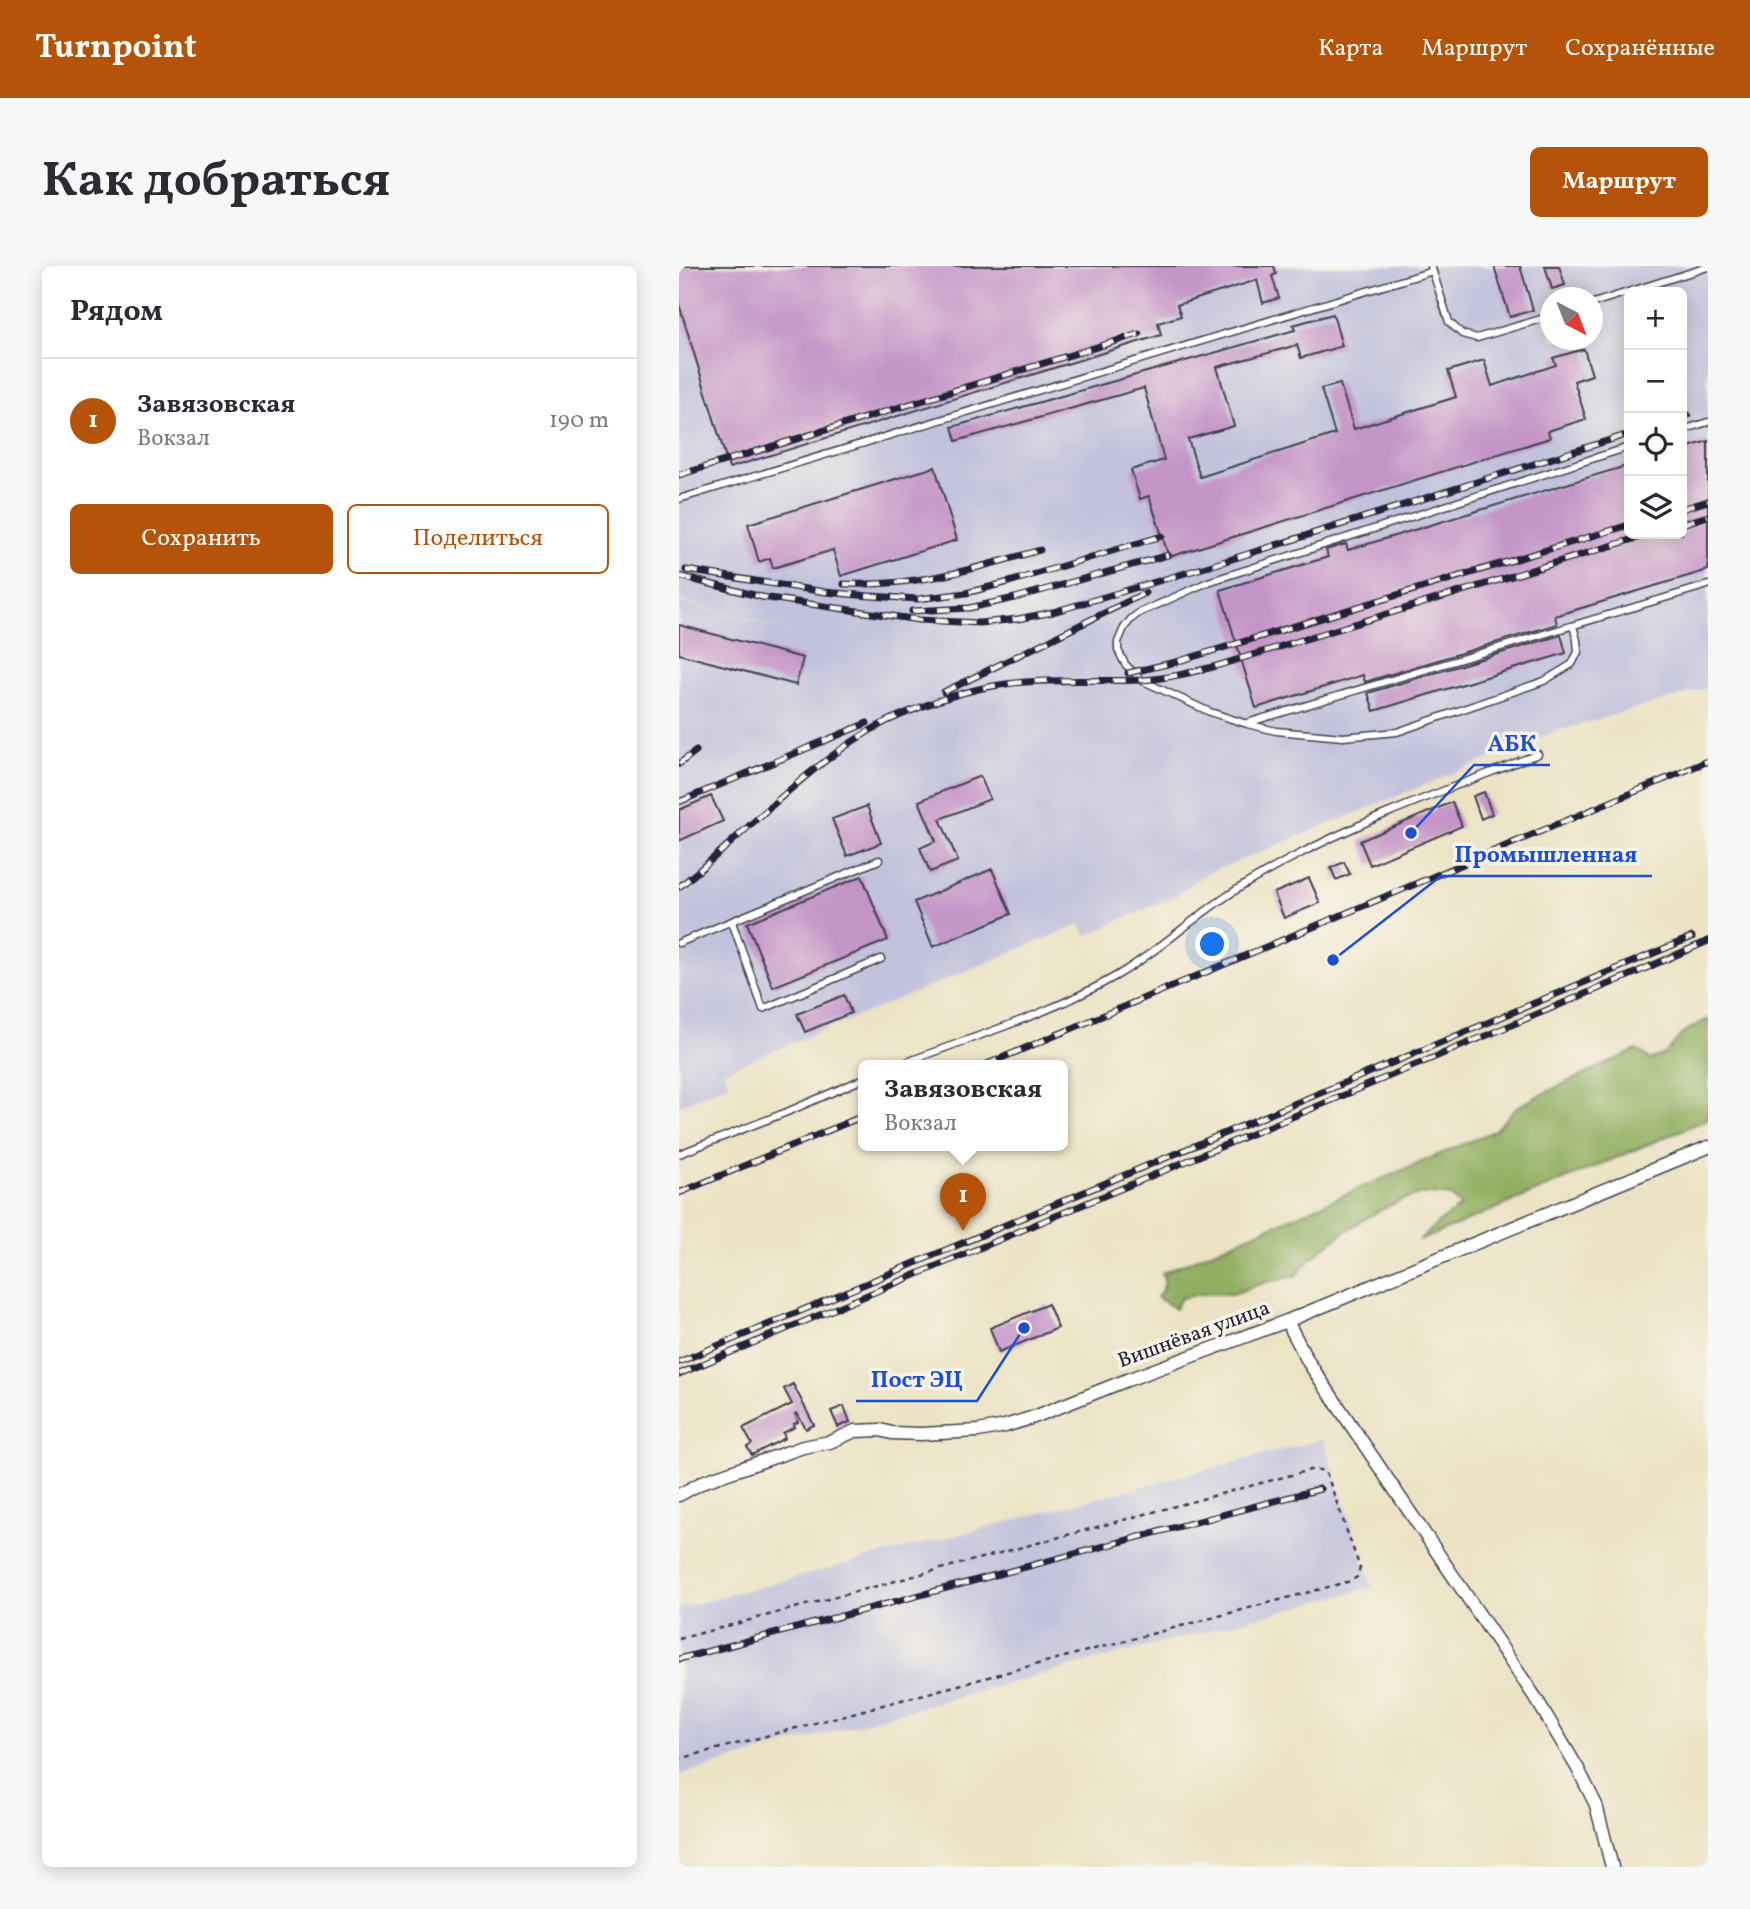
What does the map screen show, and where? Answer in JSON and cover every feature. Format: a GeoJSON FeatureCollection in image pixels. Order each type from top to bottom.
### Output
{"type":"FeatureCollection","features":[{"type":"Feature","properties":{"kind":"street","name":"Вишнёвая улица"},"geometry":{"type":"LineString","coordinates":[[679,1495],[705,1481],[803,1447],[830,1442],[855,1431],[880,1430],[921,1434],[978,1431],[1034,1417],[1287,1321],[1708,1147]]}},
{"type":"Feature","properties":{"kind":"street"},"geometry":{"type":"LineString","coordinates":[[1287,1321],[1308,1363],[1537,1700],[1595,1805],[1612,1867]]}},
{"type":"Feature","properties":{"kind":"lane"},"geometry":{"type":"LineString","coordinates":[[1603,300],[1708,267]]}},
{"type":"Feature","properties":{"kind":"lane"},"geometry":{"type":"LineString","coordinates":[[679,499],[1432,268],[1448,323],[1462,334],[1478,338],[1540,319]]}},
{"type":"Feature","properties":{"kind":"lane"},"geometry":{"type":"LineString","coordinates":[[1687,428],[1708,422]]}},
{"type":"Feature","properties":{"kind":"lane"},"geometry":{"type":"LineString","coordinates":[[1573,626],[1578,652],[1572,664],[1544,681],[1397,732],[1343,737],[1276,731],[1210,712],[1141,680],[1125,664],[1118,650],[1120,635],[1131,619],[1139,613],[1208,583],[1624,449]]}},
{"type":"Feature","properties":{"kind":"lane"},"geometry":{"type":"LineString","coordinates":[[1247,723],[1708,585]]}},
{"type":"Feature","properties":{"kind":"lane"},"geometry":{"type":"LineString","coordinates":[[912,1060],[1031,1015],[1104,982],[1149,954],[1224,898],[1290,859],[1368,821],[1538,754]]}},
{"type":"Feature","properties":{"kind":"lane"},"geometry":{"type":"LineString","coordinates":[[679,943],[879,860]]}},
{"type":"Feature","properties":{"kind":"lane"},"geometry":{"type":"LineString","coordinates":[[732,922],[763,1009],[881,959]]}},
{"type":"Feature","properties":{"kind":"lane"},"geometry":{"type":"LineString","coordinates":[[679,1154],[858,1081]]}},
{"type":"Feature","properties":{"kind":"path"},"geometry":{"type":"LineString","coordinates":[[679,1639],[1310,1470],[1323,1470],[1327,1475],[1360,1568],[1357,1577],[1351,1581],[679,1759]]}},
{"type":"Feature","properties":{"kind":"shaded area"},"geometry":{"type":"Polygon","coordinates":[[[679,266],[1708,266],[1708,688],[1554,732],[1204,875],[1176,895],[1086,936],[1081,924],[724,1071],[729,1084],[679,1106],[679,602],[798,633],[679,600],[679,266]]]}},
{"type":"Feature","properties":{"kind":"shaded area"},"geometry":{"type":"Polygon","coordinates":[[[1323,1439],[1372,1587],[904,1711],[679,1775],[679,1608],[1323,1439]]]}},
{"type":"Feature","properties":{"kind":"green space"},"geometry":{"type":"Polygon","coordinates":[[[1708,1019],[1708,1119],[1419,1241],[1461,1206],[1451,1196],[1418,1195],[1386,1207],[1335,1239],[1296,1276],[1266,1282],[1233,1294],[1201,1294],[1181,1298],[1175,1309],[1157,1297],[1164,1286],[1162,1273],[1494,1131],[1517,1107],[1636,1050],[1649,1060],[1665,1054],[1684,1032],[1708,1019]]]}},
{"type":"Feature","properties":{"kind":"building"},"geometry":{"type":"Polygon","coordinates":[[[679,266],[1274,266],[1276,274],[1272,276],[1279,298],[1263,303],[1257,280],[1177,305],[1181,316],[1158,323],[1161,335],[729,468],[679,304],[679,266]]]}},
{"type":"Feature","properties":{"kind":"building"},"geometry":{"type":"Polygon","coordinates":[[[1494,266],[1520,266],[1533,310],[1510,317],[1494,266]]]}},
{"type":"Feature","properties":{"kind":"building"},"geometry":{"type":"Polygon","coordinates":[[[1545,266],[1559,266],[1565,285],[1551,287],[1545,266]]]}},
{"type":"Feature","properties":{"kind":"building"},"geometry":{"type":"Polygon","coordinates":[[[1333,314],[1342,346],[1301,358],[1297,345],[1217,367],[1234,426],[1188,439],[1200,477],[1335,434],[1321,389],[1340,384],[1354,429],[1456,397],[1448,371],[1484,360],[1492,386],[1556,365],[1553,358],[1584,350],[1592,375],[1574,381],[1586,419],[1548,431],[1550,438],[1169,557],[1149,496],[1140,499],[1131,470],[1164,460],[1144,388],[956,441],[952,427],[1295,330],[1293,325],[1333,314]]]}},
{"type":"Feature","properties":{"kind":"building"},"geometry":{"type":"Polygon","coordinates":[[[1708,441],[1708,570],[1555,616],[1557,624],[1365,682],[1363,675],[1256,708],[1220,590],[1328,557],[1326,550],[1346,544],[1348,550],[1624,467],[1624,539],[1687,539],[1687,447],[1708,441]]]}},
{"type":"Feature","properties":{"kind":"building"},"geometry":{"type":"Polygon","coordinates":[[[935,467],[957,540],[841,576],[833,550],[773,568],[770,558],[759,562],[748,524],[935,467]]]}},
{"type":"Feature","properties":{"kind":"building"},"geometry":{"type":"Polygon","coordinates":[[[679,625],[803,658],[796,685],[679,654],[679,625]]]}},
{"type":"Feature","properties":{"kind":"building"},"geometry":{"type":"Polygon","coordinates":[[[1561,635],[1566,653],[1374,711],[1368,693],[1561,635]]]}},
{"type":"Feature","properties":{"kind":"building"},"geometry":{"type":"Polygon","coordinates":[[[980,776],[990,799],[940,819],[958,861],[930,872],[920,848],[936,841],[919,801],[980,776]]]}},
{"type":"Feature","properties":{"kind":"building"},"geometry":{"type":"Polygon","coordinates":[[[1484,792],[1492,814],[1481,819],[1473,796],[1484,792]]]}},
{"type":"Feature","properties":{"kind":"building"},"geometry":{"type":"Polygon","coordinates":[[[711,796],[723,821],[679,841],[679,810],[711,796]]]}},
{"type":"Feature","properties":{"kind":"building"},"geometry":{"type":"Polygon","coordinates":[[[1452,802],[1462,826],[1370,865],[1360,841],[1452,802]]]}},
{"type":"Feature","properties":{"kind":"building"},"geometry":{"type":"Polygon","coordinates":[[[867,806],[881,843],[847,856],[832,819],[867,806]]]}},
{"type":"Feature","properties":{"kind":"building"},"geometry":{"type":"Polygon","coordinates":[[[1344,862],[1350,874],[1336,880],[1331,868],[1344,862]]]}},
{"type":"Feature","properties":{"kind":"building"},"geometry":{"type":"Polygon","coordinates":[[[992,869],[1011,914],[933,947],[914,902],[992,869]]]}},
{"type":"Feature","properties":{"kind":"building"},"geometry":{"type":"Polygon","coordinates":[[[862,876],[888,940],[773,987],[747,923],[862,876]]]}},
{"type":"Feature","properties":{"kind":"building"},"geometry":{"type":"Polygon","coordinates":[[[1309,878],[1320,903],[1284,918],[1274,893],[1309,878]]]}},
{"type":"Feature","properties":{"kind":"building"},"geometry":{"type":"Polygon","coordinates":[[[844,995],[851,1013],[805,1032],[797,1014],[844,995]]]}},
{"type":"Feature","properties":{"kind":"building"},"geometry":{"type":"Polygon","coordinates":[[[1048,1304],[1058,1328],[999,1352],[990,1328],[1048,1304]]]}},
{"type":"Feature","properties":{"kind":"building"},"geometry":{"type":"Polygon","coordinates":[[[793,1384],[814,1425],[806,1429],[797,1413],[798,1422],[794,1424],[795,1427],[783,1433],[785,1438],[752,1455],[747,1447],[752,1444],[743,1428],[792,1404],[784,1389],[793,1384]]]}},
{"type":"Feature","properties":{"kind":"building"},"geometry":{"type":"Polygon","coordinates":[[[844,1406],[850,1422],[838,1427],[831,1411],[844,1406]]]}},
{"type":"Feature","properties":{"kind":"railway"},"geometry":{"type":"LineString","coordinates":[[679,475],[1139,334]]}},
{"type":"Feature","properties":{"kind":"railway"},"geometry":{"type":"LineString","coordinates":[[679,576],[762,597],[919,620],[980,623],[1018,619],[1053,612],[1216,564],[1624,436]]}},
{"type":"Feature","properties":{"kind":"railway"},"geometry":{"type":"LineString","coordinates":[[1687,507],[1708,501]]}},
{"type":"Feature","properties":{"kind":"railway"},"geometry":{"type":"LineString","coordinates":[[1687,522],[1708,516]]}},
{"type":"Feature","properties":{"kind":"railway"},"geometry":{"type":"LineString","coordinates":[[1128,673],[1176,662],[1624,527]]}},
{"type":"Feature","properties":{"kind":"railway"},"geometry":{"type":"LineString","coordinates":[[686,570],[825,592],[918,599],[966,593],[1009,582],[1162,536]]}},
{"type":"Feature","properties":{"kind":"railway"},"geometry":{"type":"LineString","coordinates":[[885,722],[944,698],[991,686],[1039,681],[1149,679],[1204,669],[1633,539]]}},
{"type":"Feature","properties":{"kind":"railway"},"geometry":{"type":"LineString","coordinates":[[844,584],[920,580],[1040,550]]}},
{"type":"Feature","properties":{"kind":"railway"},"geometry":{"type":"LineString","coordinates":[[912,611],[969,608],[1015,598],[1168,555]]}},
{"type":"Feature","properties":{"kind":"railway"},"geometry":{"type":"LineString","coordinates":[[944,692],[1145,593]]}},
{"type":"Feature","properties":{"kind":"railway"},"geometry":{"type":"LineString","coordinates":[[679,887],[806,776],[861,736],[891,719]]}},
{"type":"Feature","properties":{"kind":"railway"},"geometry":{"type":"LineString","coordinates":[[679,802],[867,723]]}},
{"type":"Feature","properties":{"kind":"railway"},"geometry":{"type":"LineString","coordinates":[[679,764],[696,751]]}},
{"type":"Feature","properties":{"kind":"railway"},"geometry":{"type":"LineString","coordinates":[[997,1060],[1708,761]]}},
{"type":"Feature","properties":{"kind":"railway"},"geometry":{"type":"LineString","coordinates":[[679,1362],[1692,937]]}},
{"type":"Feature","properties":{"kind":"railway"},"geometry":{"type":"LineString","coordinates":[[679,1374],[1708,941]]}},
{"type":"Feature","properties":{"kind":"railway"},"geometry":{"type":"LineString","coordinates":[[679,1193],[858,1118]]}},
{"type":"Feature","properties":{"kind":"railway"},"geometry":{"type":"LineString","coordinates":[[679,1659],[1320,1489]]}},
{"type":"Feature","properties":{"kind":"place","name":"АБК"},"geometry":{"type":"Point","coordinates":[1411,833]}},
{"type":"Feature","properties":{"kind":"place","name":"Промышленная"},"geometry":{"type":"Point","coordinates":[1333,960]}},
{"type":"Feature","properties":{"kind":"place","name":"Завязовская"},"geometry":{"type":"Point","coordinates":[963,1231]}},
{"type":"Feature","properties":{"kind":"place","name":"Пост ЭЦ"},"geometry":{"type":"Point","coordinates":[1024,1328]}}]}
